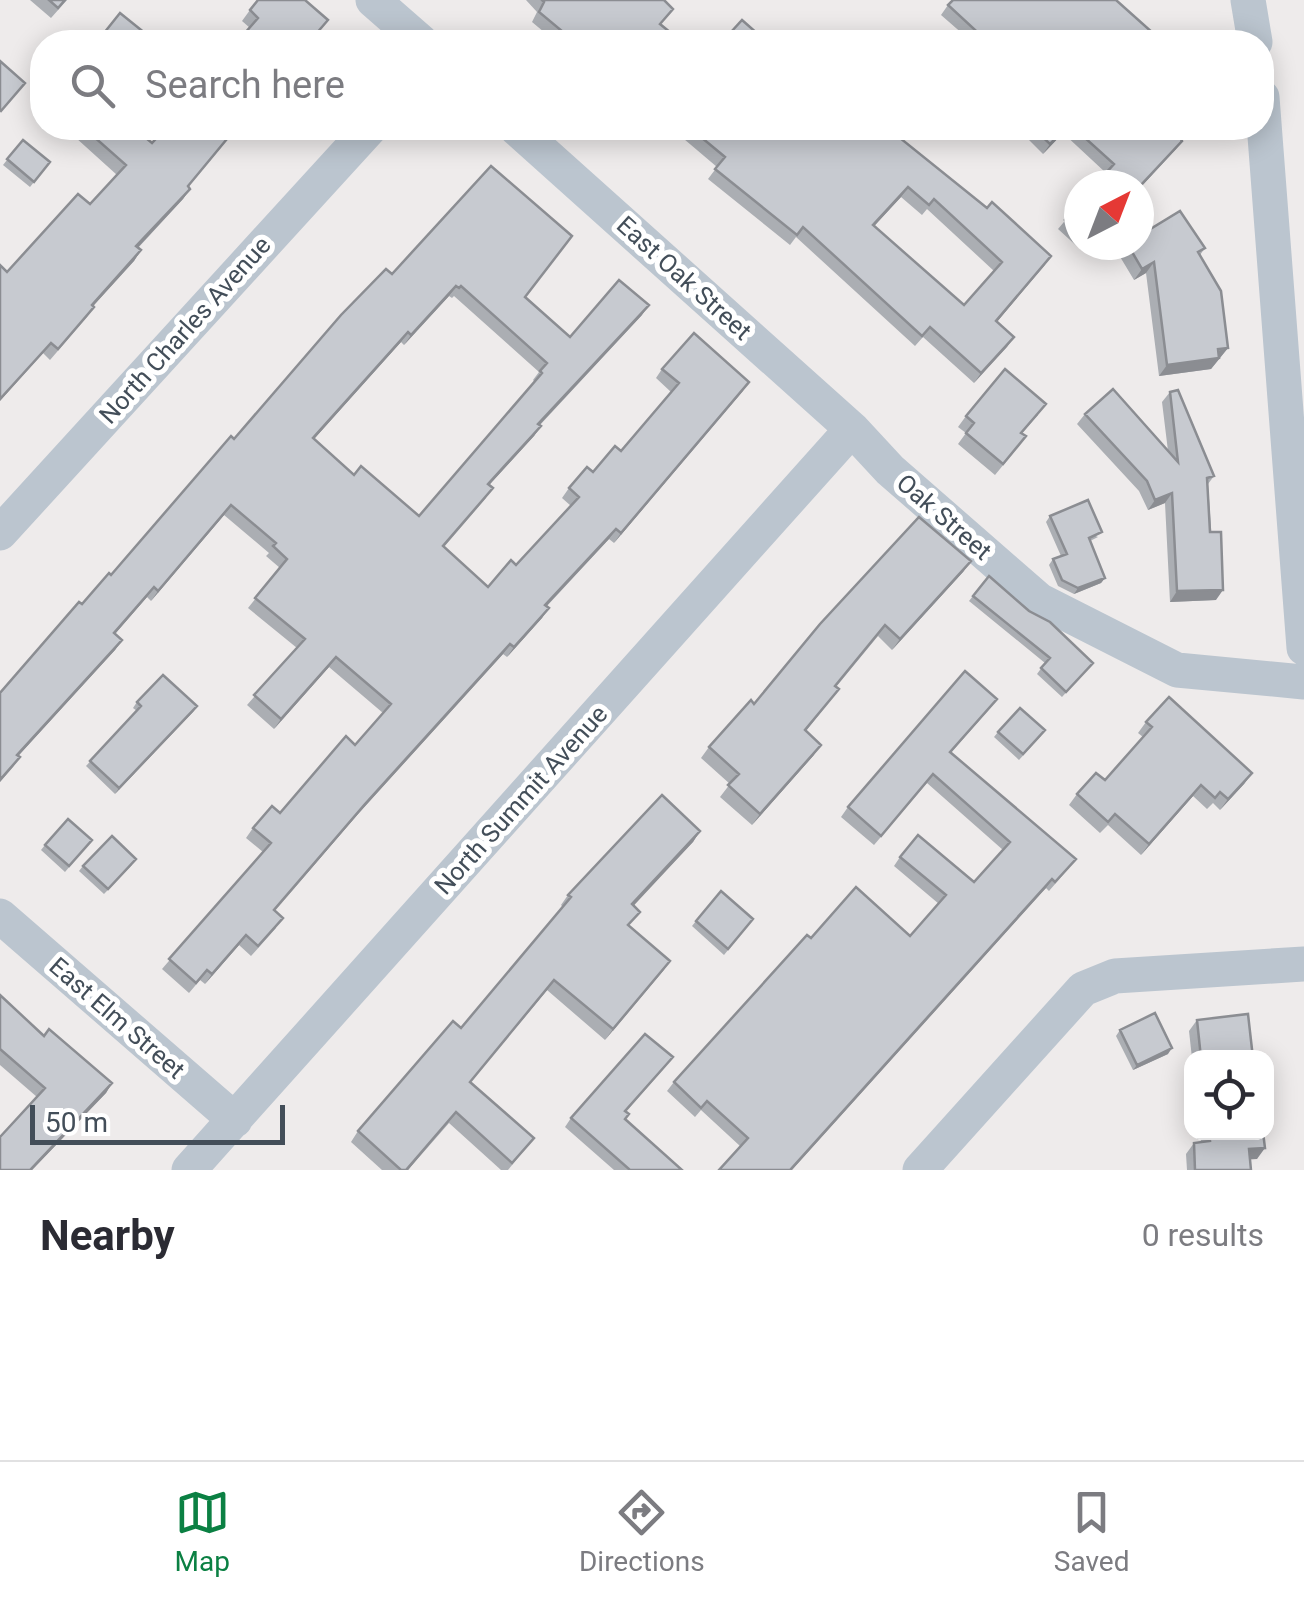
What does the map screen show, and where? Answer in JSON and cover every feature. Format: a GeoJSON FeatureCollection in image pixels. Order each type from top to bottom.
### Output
{"type":"FeatureCollection","features":[{"type":"Feature","properties":{"kind":"street"},"geometry":{"type":"LineString","coordinates":[[372,0],[407,30]]}},
{"type":"Feature","properties":{"kind":"street"},"geometry":{"type":"LineString","coordinates":[[1248,0],[1252,30]]}},
{"type":"Feature","properties":{"kind":"street","name":"North Charles Avenue"},"geometry":{"type":"LineString","coordinates":[[0,532],[359,140]]}},
{"type":"Feature","properties":{"kind":"street","name":"East Oak Street"},"geometry":{"type":"LineString","coordinates":[[529,140],[852,429]]}},
{"type":"Feature","properties":{"kind":"street"},"geometry":{"type":"LineString","coordinates":[[1267,140],[1296,417],[1304,648]]}},
{"type":"Feature","properties":{"kind":"street","name":"Oak Street"},"geometry":{"type":"LineString","coordinates":[[852,429],[890,470],[1039,600],[1177,670],[1304,682]]}},
{"type":"Feature","properties":{"kind":"street","name":"North Summit Avenue"},"geometry":{"type":"LineString","coordinates":[[189,1170],[852,429]]}},
{"type":"Feature","properties":{"kind":"street","name":"East Elm Street"},"geometry":{"type":"LineString","coordinates":[[0,916],[235,1120]]}},
{"type":"Feature","properties":{"kind":"street"},"geometry":{"type":"LineString","coordinates":[[920,1170],[1083,989],[1115,976],[1304,964]]}},
{"type":"Feature","properties":{"kind":"building"},"geometry":{"type":"Polygon","coordinates":[[[49,0],[65,0],[58,8],[49,0]]]}},
{"type":"Feature","properties":{"kind":"building"},"geometry":{"type":"Polygon","coordinates":[[[258,0],[305,0],[328,20],[319,30],[248,30],[258,18],[250,10],[258,0]]]}},
{"type":"Feature","properties":{"kind":"building"},"geometry":{"type":"Polygon","coordinates":[[[664,0],[673,9],[660,24],[667,30],[561,30],[539,12],[544,2],[664,0]]]}},
{"type":"Feature","properties":{"kind":"building"},"geometry":{"type":"Polygon","coordinates":[[[953,0],[1116,0],[1150,30],[975,30],[948,5],[953,0]]]}},
{"type":"Feature","properties":{"kind":"building"},"geometry":{"type":"Polygon","coordinates":[[[120,13],[141,30],[106,30],[120,13]]]}},
{"type":"Feature","properties":{"kind":"building"},"geometry":{"type":"Polygon","coordinates":[[[742,20],[753,30],[733,30],[742,20]]]}},
{"type":"Feature","properties":{"kind":"building"},"geometry":{"type":"Polygon","coordinates":[[[0,61],[25,83],[1,111],[0,110],[0,61]]]}},
{"type":"Feature","properties":{"kind":"building"},"geometry":{"type":"Polygon","coordinates":[[[23,140],[50,162],[34,182],[7,159],[23,140]]]}},
{"type":"Feature","properties":{"kind":"building"},"geometry":{"type":"Polygon","coordinates":[[[98,140],[152,143],[226,140],[188,186],[190,189],[136,246],[141,250],[58,349],[51,343],[0,399],[0,265],[7,272],[78,194],[90,204],[126,165],[98,140]]]}},
{"type":"Feature","properties":{"kind":"building"},"geometry":{"type":"Polygon","coordinates":[[[704,140],[902,140],[987,208],[992,202],[1051,256],[996,321],[1014,337],[981,373],[930,327],[922,336],[803,227],[797,235],[715,169],[725,157],[704,140]],[[908,187],[873,225],[964,305],[1002,262],[934,199],[929,205],[908,187]]]}},
{"type":"Feature","properties":{"kind":"building"},"geometry":{"type":"Polygon","coordinates":[[[1087,140],[1182,141],[1154,171],[1109,170],[1114,164],[1087,140]]]}},
{"type":"Feature","properties":{"kind":"building"},"geometry":{"type":"Polygon","coordinates":[[[491,166],[572,236],[525,297],[570,337],[619,280],[649,305],[538,424],[541,426],[488,484],[493,488],[443,546],[488,587],[511,560],[516,565],[579,497],[569,488],[587,467],[593,472],[615,446],[621,451],[679,383],[662,369],[694,333],[749,382],[621,533],[616,529],[545,605],[549,608],[514,647],[510,644],[365,804],[274,910],[283,918],[258,946],[246,935],[212,974],[207,970],[196,983],[169,959],[271,843],[253,828],[272,806],[280,813],[346,736],[355,745],[391,704],[336,657],[281,719],[254,695],[305,639],[255,598],[287,559],[273,546],[276,543],[231,505],[158,591],[154,587],[114,633],[122,640],[17,755],[20,757],[0,780],[0,693],[79,602],[82,604],[111,575],[231,436],[234,439],[341,315],[386,269],[392,274],[491,166]],[[456,286],[411,335],[408,332],[313,438],[354,475],[361,466],[419,516],[547,363],[456,286]]]}},
{"type":"Feature","properties":{"kind":"building"},"geometry":{"type":"Polygon","coordinates":[[[1180,211],[1205,248],[1198,252],[1221,291],[1228,348],[1218,349],[1219,358],[1167,365],[1154,262],[1142,269],[1137,260],[1154,260],[1154,227],[1180,211]]]}},
{"type":"Feature","properties":{"kind":"building"},"geometry":{"type":"Polygon","coordinates":[[[1005,369],[1046,404],[1021,433],[1026,436],[1003,464],[966,433],[974,423],[966,416],[1005,369]]]}},
{"type":"Feature","properties":{"kind":"building"},"geometry":{"type":"Polygon","coordinates":[[[1113,389],[1178,462],[1170,392],[1178,390],[1214,476],[1207,478],[1210,532],[1221,532],[1223,590],[1177,591],[1172,493],[1155,500],[1147,481],[1085,414],[1113,389]]]}},
{"type":"Feature","properties":{"kind":"building"},"geometry":{"type":"Polygon","coordinates":[[[1088,500],[1102,532],[1089,538],[1105,578],[1078,588],[1062,580],[1053,559],[1067,554],[1050,516],[1088,500]]]}},
{"type":"Feature","properties":{"kind":"building"},"geometry":{"type":"Polygon","coordinates":[[[919,517],[971,561],[900,639],[885,625],[805,730],[821,745],[760,814],[728,785],[739,774],[709,747],[751,700],[754,704],[820,624],[919,517]]]}},
{"type":"Feature","properties":{"kind":"building"},"geometry":{"type":"Polygon","coordinates":[[[989,576],[1029,611],[1050,622],[1093,663],[1066,692],[1041,668],[1050,658],[973,596],[989,576]]]}},
{"type":"Feature","properties":{"kind":"building"},"geometry":{"type":"Polygon","coordinates":[[[965,671],[997,699],[950,752],[1076,859],[1055,882],[1052,879],[790,1170],[719,1170],[748,1138],[707,1101],[701,1108],[674,1082],[807,935],[811,938],[856,887],[910,936],[946,895],[900,857],[918,835],[974,882],[1010,842],[933,774],[881,836],[848,807],[965,671]]]}},
{"type":"Feature","properties":{"kind":"building"},"geometry":{"type":"Polygon","coordinates":[[[163,675],[197,706],[119,788],[90,761],[141,706],[137,702],[163,675]]]}},
{"type":"Feature","properties":{"kind":"building"},"geometry":{"type":"Polygon","coordinates":[[[1169,697],[1252,773],[1228,799],[1220,792],[1215,798],[1201,785],[1149,844],[1115,814],[1108,822],[1077,794],[1096,773],[1105,780],[1152,727],[1146,722],[1169,697]]]}},
{"type":"Feature","properties":{"kind":"building"},"geometry":{"type":"Polygon","coordinates":[[[1020,708],[1045,730],[1023,754],[998,732],[1020,708]]]}},
{"type":"Feature","properties":{"kind":"building"},"geometry":{"type":"Polygon","coordinates":[[[662,795],[700,831],[632,904],[640,912],[628,925],[670,961],[613,1029],[554,980],[470,1082],[534,1138],[512,1163],[456,1112],[406,1170],[401,1170],[358,1131],[453,1021],[461,1028],[571,897],[568,895],[662,795]]]}},
{"type":"Feature","properties":{"kind":"building"},"geometry":{"type":"Polygon","coordinates":[[[68,819],[92,840],[69,866],[45,845],[68,819]]]}},
{"type":"Feature","properties":{"kind":"building"},"geometry":{"type":"Polygon","coordinates":[[[112,836],[136,859],[108,889],[83,866],[112,836]]]}},
{"type":"Feature","properties":{"kind":"building"},"geometry":{"type":"Polygon","coordinates":[[[721,891],[753,919],[728,949],[696,921],[721,891]]]}},
{"type":"Feature","properties":{"kind":"building"},"geometry":{"type":"Polygon","coordinates":[[[0,995],[44,1036],[49,1029],[112,1083],[30,1170],[0,1170],[0,1137],[45,1088],[0,1049],[0,995]]]}},
{"type":"Feature","properties":{"kind":"building"},"geometry":{"type":"Polygon","coordinates":[[[1155,1013],[1172,1048],[1137,1065],[1120,1030],[1155,1013]]]}},
{"type":"Feature","properties":{"kind":"building"},"geometry":{"type":"Polygon","coordinates":[[[1248,1014],[1252,1050],[1200,1050],[1197,1020],[1248,1014]]]}},
{"type":"Feature","properties":{"kind":"building"},"geometry":{"type":"Polygon","coordinates":[[[645,1034],[673,1057],[625,1111],[629,1114],[625,1119],[682,1170],[630,1170],[571,1118],[645,1034]]]}},
{"type":"Feature","properties":{"kind":"building"},"geometry":{"type":"Polygon","coordinates":[[[1264,1140],[1265,1148],[1249,1149],[1251,1170],[1195,1170],[1194,1143],[1264,1140]]]}}]}
